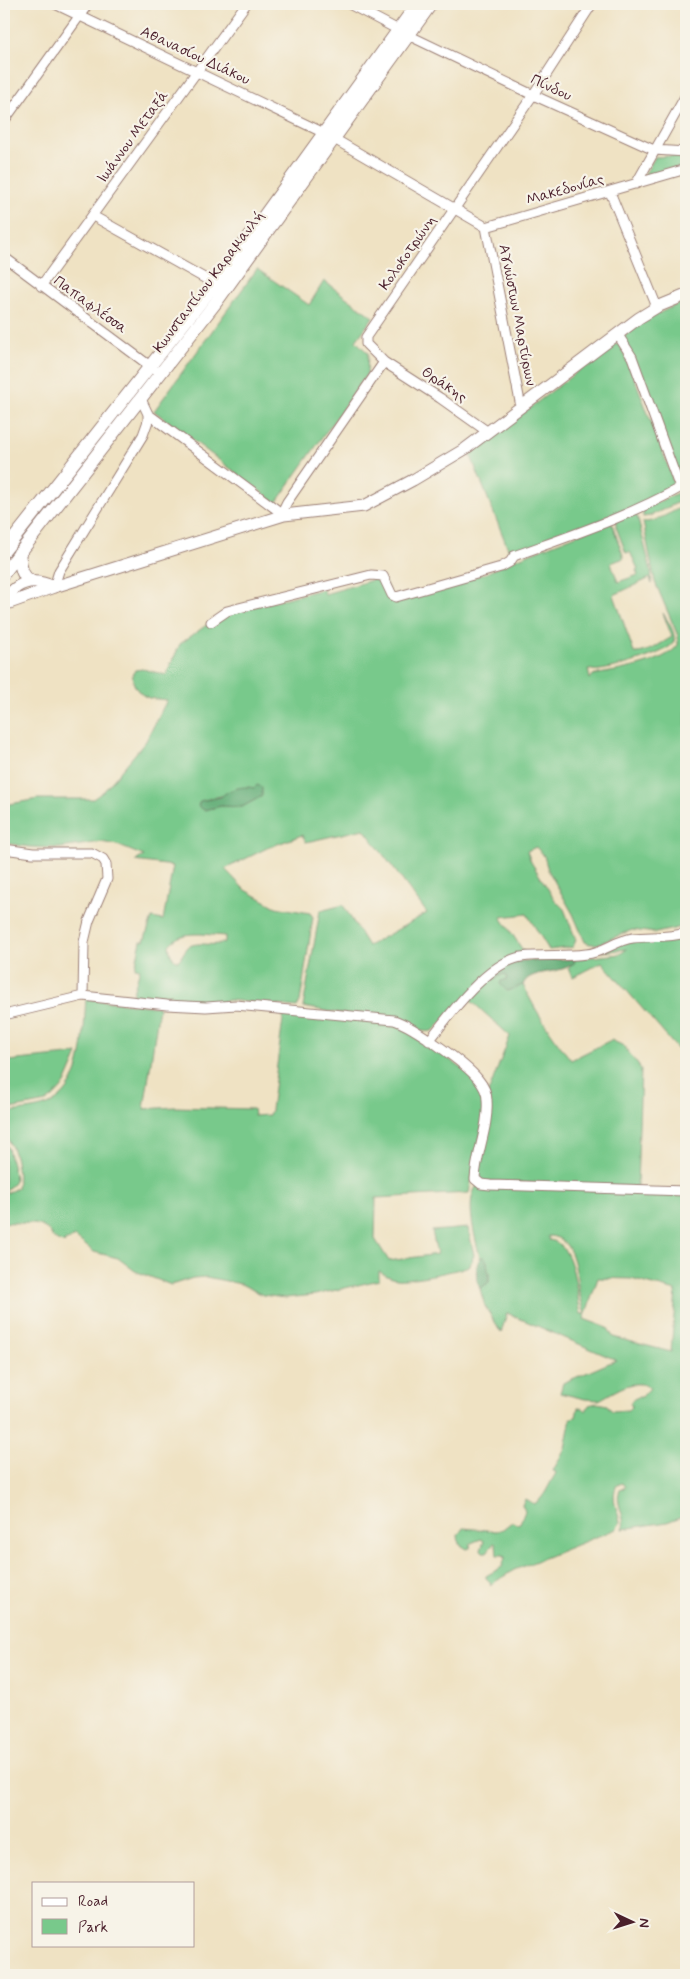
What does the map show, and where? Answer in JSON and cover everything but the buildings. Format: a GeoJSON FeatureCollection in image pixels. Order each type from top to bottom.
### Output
{"type":"FeatureCollection","features":[{"type":"Feature","properties":{"kind":"main road","name":"Κωνσταντίνου Καραμανλή"},"geometry":{"type":"LineString","coordinates":[[4,551],[155,370],[217,301],[403,32],[417,4]]}},
{"type":"Feature","properties":{"kind":"main road","name":"Κωνσταντίνου Καραμανλή"},"geometry":{"type":"LineString","coordinates":[[403,32],[431,4]]}},
{"type":"Feature","properties":{"kind":"main road","name":"Κωνσταντίνου Καραμανλή"},"geometry":{"type":"LineString","coordinates":[[4,573],[141,399],[155,370],[215,284],[330,135]]}},
{"type":"Feature","properties":{"kind":"main road"},"geometry":{"type":"LineString","coordinates":[[19,553],[22,573],[31,581]]}},
{"type":"Feature","properties":{"kind":"street","name":"Αθανασίου Διάκου"},"geometry":{"type":"LineString","coordinates":[[55,4],[330,135],[454,210]]}},
{"type":"Feature","properties":{"kind":"street"},"geometry":{"type":"LineString","coordinates":[[4,121],[88,4]]}},
{"type":"Feature","properties":{"kind":"street","name":"Ιωάννου Μεταξά"},"geometry":{"type":"LineString","coordinates":[[41,286],[246,4]]}},
{"type":"Feature","properties":{"kind":"street","name":"Πίνδου"},"geometry":{"type":"LineString","coordinates":[[349,4],[533,95],[654,150],[686,152]]}},
{"type":"Feature","properties":{"kind":"street","name":"Κολοκοτρώνη"},"geometry":{"type":"LineString","coordinates":[[384,362],[366,344],[365,340],[533,95],[592,4]]}},
{"type":"Feature","properties":{"kind":"street"},"geometry":{"type":"LineString","coordinates":[[636,184],[686,95]]}},
{"type":"Feature","properties":{"kind":"street","name":"Μακεδονίας"},"geometry":{"type":"LineString","coordinates":[[486,227],[686,169]]}},
{"type":"Feature","properties":{"kind":"street"},"geometry":{"type":"LineString","coordinates":[[610,192],[658,307]]}},
{"type":"Feature","properties":{"kind":"street"},"geometry":{"type":"LineString","coordinates":[[454,210],[486,227]]}},
{"type":"Feature","properties":{"kind":"street"},"geometry":{"type":"LineString","coordinates":[[93,216],[215,284]]}},
{"type":"Feature","properties":{"kind":"street","name":"Αγνώστων Μαρτύρων"},"geometry":{"type":"LineString","coordinates":[[486,227],[521,408]]}},
{"type":"Feature","properties":{"kind":"street","name":"Παπαφλέσσα"},"geometry":{"type":"LineString","coordinates":[[4,257],[155,370]]}},
{"type":"Feature","properties":{"kind":"street"},"geometry":{"type":"LineString","coordinates":[[4,604],[284,515],[364,506],[449,458],[488,432],[658,307],[686,295]]}},
{"type":"Feature","properties":{"kind":"street"},"geometry":{"type":"LineString","coordinates":[[211,622],[226,611],[371,576],[383,576],[392,595],[396,597],[443,584],[501,567],[510,562],[514,556],[639,508],[685,486],[677,480],[632,357],[618,335]]}},
{"type":"Feature","properties":{"kind":"street"},"geometry":{"type":"LineString","coordinates":[[284,515],[284,508],[287,502],[384,362]]}},
{"type":"Feature","properties":{"kind":"street","name":"Θράκης"},"geometry":{"type":"LineString","coordinates":[[384,362],[488,432]]}},
{"type":"Feature","properties":{"kind":"street"},"geometry":{"type":"LineString","coordinates":[[54,587],[59,571],[144,435],[148,414],[141,399]]}},
{"type":"Feature","properties":{"kind":"street"},"geometry":{"type":"LineString","coordinates":[[148,414],[284,515]]}},
{"type":"Feature","properties":{"kind":"street"},"geometry":{"type":"LineString","coordinates":[[4,604],[13,591],[31,581],[42,581],[54,587]]}},
{"type":"Feature","properties":{"kind":"street"},"geometry":{"type":"LineString","coordinates":[[4,849],[34,853],[92,854],[98,855],[106,864],[108,879],[89,920],[84,942],[83,996]]}},
{"type":"Feature","properties":{"kind":"street"},"geometry":{"type":"LineString","coordinates":[[429,1041],[454,1007],[469,992],[510,960],[527,957],[588,954],[632,938],[662,938],[686,933]]}},
{"type":"Feature","properties":{"kind":"street"},"geometry":{"type":"LineString","coordinates":[[4,1014],[83,996],[167,1005],[206,1007],[226,1004],[388,1019],[406,1025],[462,1064],[478,1078],[486,1093],[486,1117],[476,1164],[474,1180],[476,1182],[490,1185],[686,1191]]}},
{"type":"Feature","properties":{"kind":"green space"},"geometry":{"type":"Polygon","coordinates":[[[686,155],[686,165],[646,177],[645,174],[655,157],[686,155]]]}},
{"type":"Feature","properties":{"kind":"green space"},"geometry":{"type":"Polygon","coordinates":[[[257,269],[309,305],[324,281],[373,317],[356,341],[368,353],[367,374],[276,503],[154,411],[257,269]]]}},
{"type":"Feature","properties":{"kind":"green space"},"geometry":{"type":"Polygon","coordinates":[[[686,300],[686,484],[680,480],[623,339],[633,328],[686,300]]]}},
{"type":"Feature","properties":{"kind":"green space"},"geometry":{"type":"Polygon","coordinates":[[[613,344],[620,345],[636,382],[671,474],[672,488],[635,508],[512,553],[509,551],[470,454],[613,344]]]}},
{"type":"Feature","properties":{"kind":"green space"},"geometry":{"type":"Polygon","coordinates":[[[686,489],[686,500],[650,516],[643,517],[643,509],[686,489]]]}},
{"type":"Feature","properties":{"kind":"green space"},"geometry":{"type":"Polygon","coordinates":[[[686,505],[686,926],[656,933],[632,930],[598,944],[585,942],[573,914],[548,870],[544,856],[536,847],[527,851],[531,862],[555,900],[564,909],[576,940],[573,947],[549,950],[527,914],[501,917],[526,955],[506,960],[434,1030],[428,1032],[413,1026],[303,1007],[320,911],[343,905],[368,946],[427,913],[364,829],[306,842],[302,835],[267,848],[225,869],[244,889],[276,907],[310,913],[313,917],[300,1002],[297,1007],[229,1000],[214,1003],[131,999],[140,969],[135,968],[141,941],[144,941],[152,918],[163,920],[173,866],[135,861],[144,856],[117,845],[101,842],[60,848],[30,847],[4,843],[4,805],[38,799],[93,799],[104,791],[146,741],[167,700],[149,698],[138,691],[133,682],[135,670],[143,669],[166,675],[180,644],[222,614],[323,589],[325,594],[382,577],[394,601],[401,601],[486,573],[611,521],[624,558],[611,563],[618,582],[638,575],[636,570],[638,569],[630,552],[626,553],[616,527],[616,520],[636,512],[651,570],[652,584],[650,578],[614,595],[634,653],[649,650],[672,637],[663,613],[672,630],[674,641],[671,646],[641,660],[607,669],[588,669],[590,679],[593,675],[639,666],[662,657],[678,645],[678,636],[655,582],[643,522],[659,518],[686,505]],[[254,788],[200,801],[204,810],[221,806],[242,807],[262,796],[254,788]],[[183,935],[173,941],[169,945],[172,956],[178,961],[188,947],[192,945],[220,944],[225,942],[225,936],[183,935]]]}},
{"type":"Feature","properties":{"kind":"green space"},"geometry":{"type":"Polygon","coordinates":[[[257,785],[262,787],[262,796],[242,807],[221,806],[204,810],[198,806],[200,801],[221,797],[236,788],[254,788],[257,785]]]}},
{"type":"Feature","properties":{"kind":"green space"},"geometry":{"type":"Polygon","coordinates":[[[686,935],[686,1056],[680,1052],[602,962],[573,977],[568,969],[575,962],[573,959],[620,954],[627,949],[602,952],[623,942],[686,935]]]}},
{"type":"Feature","properties":{"kind":"green space"},"geometry":{"type":"Polygon","coordinates":[[[573,959],[575,962],[569,966],[532,976],[523,985],[507,991],[500,984],[501,981],[507,979],[506,975],[503,974],[492,980],[488,979],[515,961],[573,959]]]}},
{"type":"Feature","properties":{"kind":"green space"},"geometry":{"type":"Polygon","coordinates":[[[503,974],[507,975],[507,979],[504,981],[519,986],[523,985],[545,1024],[571,1060],[611,1040],[624,1046],[641,1069],[637,1187],[482,1181],[477,1175],[488,1093],[510,1036],[467,997],[488,979],[496,979],[503,974]]]}},
{"type":"Feature","properties":{"kind":"green space"},"geometry":{"type":"Polygon","coordinates":[[[86,999],[159,1007],[144,1109],[175,1107],[253,1109],[254,1116],[269,1115],[284,1012],[395,1024],[419,1037],[468,1073],[482,1090],[485,1114],[469,1193],[376,1198],[375,1239],[389,1261],[437,1254],[432,1231],[468,1228],[474,1255],[470,1265],[447,1272],[402,1279],[392,1278],[379,1271],[379,1280],[315,1295],[285,1298],[263,1295],[241,1284],[206,1277],[193,1278],[171,1285],[135,1271],[118,1258],[94,1252],[75,1237],[63,1243],[55,1240],[41,1226],[4,1222],[4,1141],[8,1148],[15,1178],[14,1183],[6,1190],[7,1193],[17,1188],[18,1175],[14,1152],[4,1135],[4,1112],[32,1109],[52,1103],[63,1094],[71,1083],[81,1056],[86,999]]]}},
{"type":"Feature","properties":{"kind":"green space"},"geometry":{"type":"Polygon","coordinates":[[[78,1054],[65,1084],[53,1097],[46,1102],[15,1108],[4,1108],[4,1092],[9,1093],[8,1061],[78,1054]]]}},
{"type":"Feature","properties":{"kind":"green space"},"geometry":{"type":"Polygon","coordinates":[[[477,1186],[686,1193],[686,1515],[667,1522],[623,1529],[623,1518],[618,1499],[620,1490],[625,1487],[622,1483],[617,1485],[614,1495],[620,1523],[616,1529],[514,1570],[490,1585],[491,1583],[486,1576],[502,1567],[504,1555],[497,1555],[496,1544],[494,1543],[487,1552],[483,1552],[481,1550],[484,1541],[481,1539],[471,1543],[470,1548],[467,1549],[459,1544],[458,1535],[463,1528],[497,1531],[513,1521],[516,1524],[520,1523],[525,1511],[522,1505],[525,1499],[534,1504],[538,1501],[544,1495],[555,1475],[556,1472],[553,1471],[565,1448],[571,1418],[576,1417],[578,1408],[583,1408],[586,1411],[589,1405],[597,1403],[607,1405],[612,1411],[628,1410],[632,1406],[630,1404],[632,1401],[642,1397],[650,1388],[644,1385],[631,1385],[599,1400],[560,1393],[563,1383],[616,1360],[507,1313],[501,1333],[485,1306],[480,1289],[489,1282],[489,1272],[480,1258],[474,1231],[471,1211],[473,1193],[477,1186]],[[548,1236],[549,1240],[558,1243],[569,1259],[576,1282],[581,1314],[585,1314],[575,1266],[569,1249],[564,1242],[548,1236]],[[598,1278],[584,1319],[608,1328],[613,1337],[671,1352],[676,1291],[631,1279],[598,1278]]]}},
{"type":"Feature","properties":{"kind":"green space"},"geometry":{"type":"Polygon","coordinates":[[[481,1257],[484,1257],[487,1261],[489,1282],[480,1289],[476,1273],[477,1264],[481,1257]]]}}]}
